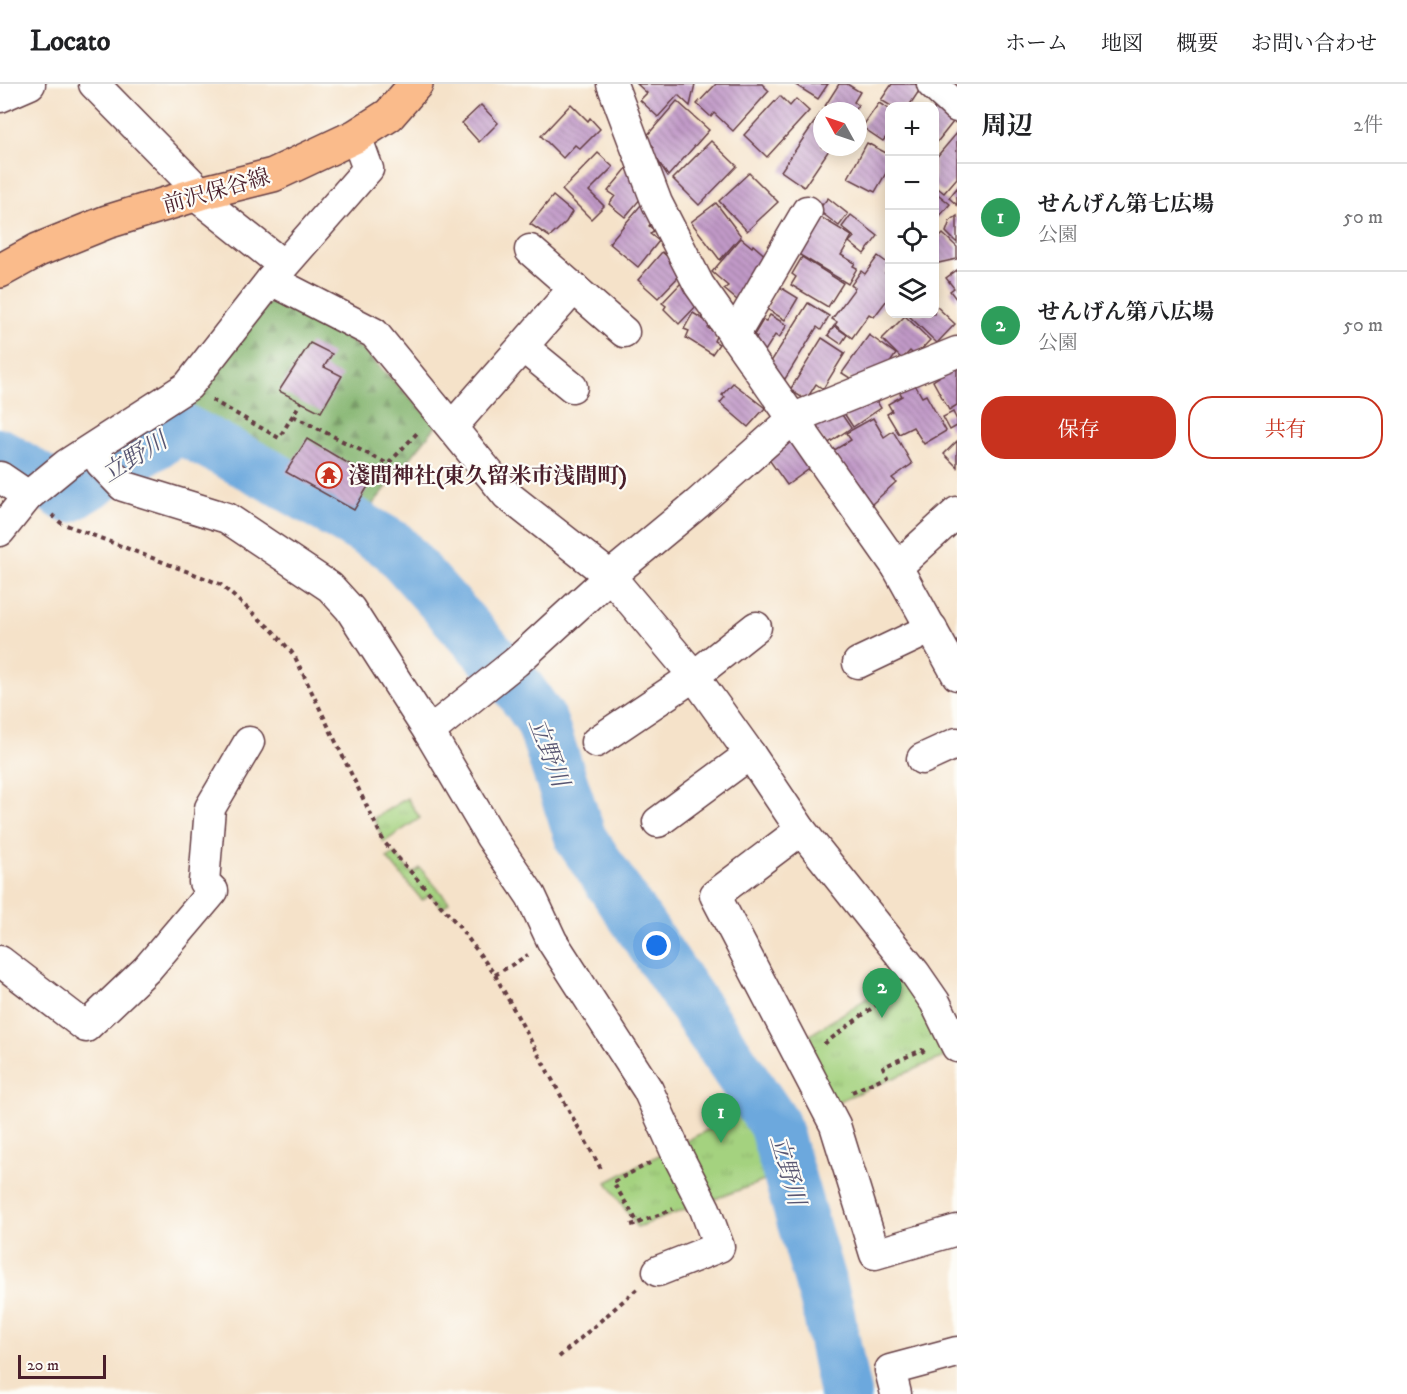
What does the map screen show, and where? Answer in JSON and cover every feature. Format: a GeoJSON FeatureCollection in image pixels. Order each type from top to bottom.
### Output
{"type":"FeatureCollection","features":[{"type":"Feature","properties":{"kind":"main road","name":"前沢保谷線"},"geometry":{"type":"LineString","coordinates":[[0,271],[38,250],[108,222],[198,194],[273,175],[356,136],[389,115],[416,84]]}},
{"type":"Feature","properties":{"kind":"street"},"geometry":{"type":"LineString","coordinates":[[0,97],[30,84]]}},
{"type":"Feature","properties":{"kind":"street"},"geometry":{"type":"LineString","coordinates":[[94,84],[198,194],[277,273],[374,333],[507,495],[610,576],[694,676],[801,830],[915,973],[934,1002],[957,1047]]}},
{"type":"Feature","properties":{"kind":"street"},"geometry":{"type":"LineString","coordinates":[[612,84],[657,203],[699,285],[897,567],[957,675]]}},
{"type":"Feature","properties":{"kind":"street"},"geometry":{"type":"LineString","coordinates":[[932,84],[957,107]]}},
{"type":"Feature","properties":{"kind":"street"},"geometry":{"type":"LineString","coordinates":[[0,531],[31,493],[67,464],[97,456],[188,386],[277,273],[368,169],[356,136]]}},
{"type":"Feature","properties":{"kind":"street"},"geometry":{"type":"LineString","coordinates":[[734,336],[807,211]]}},
{"type":"Feature","properties":{"kind":"street"},"geometry":{"type":"LineString","coordinates":[[530,250],[624,332]]}},
{"type":"Feature","properties":{"kind":"street"},"geometry":{"type":"LineString","coordinates":[[445,419],[523,347],[574,288]]}},
{"type":"Feature","properties":{"kind":"street"},"geometry":{"type":"LineString","coordinates":[[523,347],[572,387]]}},
{"type":"Feature","properties":{"kind":"street"},"geometry":{"type":"LineString","coordinates":[[429,732],[516,662],[610,576],[697,504],[794,418],[957,352]]}},
{"type":"Feature","properties":{"kind":"street"},"geometry":{"type":"LineString","coordinates":[[97,456],[123,486],[227,518],[330,587],[350,609],[429,732],[491,837],[531,896],[552,941],[648,1090],[705,1209],[718,1247],[658,1271]]}},
{"type":"Feature","properties":{"kind":"street"},"geometry":{"type":"LineString","coordinates":[[0,477],[31,493]]}},
{"type":"Feature","properties":{"kind":"street"},"geometry":{"type":"LineString","coordinates":[[897,567],[957,512]]}},
{"type":"Feature","properties":{"kind":"street"},"geometry":{"type":"LineString","coordinates":[[596,742],[694,676],[756,627]]}},
{"type":"Feature","properties":{"kind":"street"},"geometry":{"type":"LineString","coordinates":[[858,663],[932,628]]}},
{"type":"Feature","properties":{"kind":"street"},"geometry":{"type":"LineString","coordinates":[[0,961],[86,1027],[147,969],[213,891],[204,882],[210,808],[249,742]]}},
{"type":"Feature","properties":{"kind":"street"},"geometry":{"type":"LineString","coordinates":[[921,759],[957,743]]}},
{"type":"Feature","properties":{"kind":"street"},"geometry":{"type":"LineString","coordinates":[[658,822],[750,754]]}},
{"type":"Feature","properties":{"kind":"street"},"geometry":{"type":"LineString","coordinates":[[801,830],[715,895],[835,1125],[874,1254],[957,1230]]}},
{"type":"Feature","properties":{"kind":"street"},"geometry":{"type":"LineString","coordinates":[[896,1394],[890,1370],[957,1352]]}},
{"type":"Feature","properties":{"kind":"path"},"geometry":{"type":"LineString","coordinates":[[188,386],[279,438],[301,402]]}},
{"type":"Feature","properties":{"kind":"path"},"geometry":{"type":"LineString","coordinates":[[293,416],[388,464],[445,419]]}},
{"type":"Feature","properties":{"kind":"path"},"geometry":{"type":"LineString","coordinates":[[31,493],[61,523],[220,584],[273,631],[294,655],[384,842],[459,926],[495,975],[601,1169]]}},
{"type":"Feature","properties":{"kind":"path"},"geometry":{"type":"LineString","coordinates":[[495,975],[552,941]]}},
{"type":"Feature","properties":{"kind":"path"},"geometry":{"type":"LineString","coordinates":[[819,1047],[896,990]]}},
{"type":"Feature","properties":{"kind":"path"},"geometry":{"type":"LineString","coordinates":[[842,1096],[887,1076],[883,1068],[922,1050],[928,1058]]}},
{"type":"Feature","properties":{"kind":"path"},"geometry":{"type":"LineString","coordinates":[[638,1223],[613,1182],[676,1152]]}},
{"type":"Feature","properties":{"kind":"path"},"geometry":{"type":"LineString","coordinates":[[631,1225],[678,1207]]}},
{"type":"Feature","properties":{"kind":"path"},"geometry":{"type":"LineString","coordinates":[[559,1357],[658,1271]]}},
{"type":"Feature","properties":{"kind":"green space"},"geometry":{"type":"Polygon","coordinates":[[[286,299],[362,349],[437,425],[364,515],[169,413],[194,396],[224,364],[268,303],[286,299]]]}},
{"type":"Feature","properties":{"kind":"green space"},"geometry":{"type":"Polygon","coordinates":[[[407,798],[420,818],[384,842],[374,818],[407,798]]]}},
{"type":"Feature","properties":{"kind":"green space"},"geometry":{"type":"Polygon","coordinates":[[[395,854],[412,874],[420,868],[449,902],[442,908],[430,894],[422,900],[387,858],[395,854]]]}},
{"type":"Feature","properties":{"kind":"green space"},"geometry":{"type":"Polygon","coordinates":[[[900,977],[951,1054],[829,1105],[799,1042],[900,977]]]}},
{"type":"Feature","properties":{"kind":"green space"},"geometry":{"type":"Polygon","coordinates":[[[746,1110],[775,1177],[637,1227],[607,1182],[746,1110]]]}},
{"type":"Feature","properties":{"kind":"building"},"geometry":{"type":"Polygon","coordinates":[[[637,84],[695,84],[690,106],[678,95],[658,117],[640,100],[647,93],[637,84]]]}},
{"type":"Feature","properties":{"kind":"building"},"geometry":{"type":"Polygon","coordinates":[[[716,84],[762,84],[769,91],[733,131],[714,113],[711,117],[697,104],[716,84]]]}},
{"type":"Feature","properties":{"kind":"building"},"geometry":{"type":"Polygon","coordinates":[[[794,84],[828,84],[818,99],[794,84]]]}},
{"type":"Feature","properties":{"kind":"building"},"geometry":{"type":"Polygon","coordinates":[[[839,84],[847,84],[860,92],[854,102],[828,102],[839,84]]]}},
{"type":"Feature","properties":{"kind":"building"},"geometry":{"type":"Polygon","coordinates":[[[892,84],[915,84],[921,88],[912,102],[885,102],[881,100],[892,84]]]}},
{"type":"Feature","properties":{"kind":"building"},"geometry":{"type":"Polygon","coordinates":[[[780,96],[790,106],[796,99],[809,111],[767,157],[744,135],[780,96]]]}},
{"type":"Feature","properties":{"kind":"building"},"geometry":{"type":"Polygon","coordinates":[[[677,101],[709,130],[668,176],[651,150],[654,147],[645,138],[677,101]]]}},
{"type":"Feature","properties":{"kind":"building"},"geometry":{"type":"Polygon","coordinates":[[[879,103],[885,107],[885,138],[883,141],[867,130],[867,120],[879,103]]]}},
{"type":"Feature","properties":{"kind":"building"},"geometry":{"type":"Polygon","coordinates":[[[571,104],[588,121],[590,118],[600,129],[580,149],[575,145],[563,158],[541,136],[571,104]]]}},
{"type":"Feature","properties":{"kind":"building"},"geometry":{"type":"Polygon","coordinates":[[[481,105],[498,123],[479,142],[462,123],[481,105]]]}},
{"type":"Feature","properties":{"kind":"building"},"geometry":{"type":"Polygon","coordinates":[[[939,111],[953,122],[939,140],[939,111]]]}},
{"type":"Feature","properties":{"kind":"building"},"geometry":{"type":"Polygon","coordinates":[[[813,124],[813,156],[825,156],[804,187],[781,171],[813,124]]]}},
{"type":"Feature","properties":{"kind":"building"},"geometry":{"type":"Polygon","coordinates":[[[957,133],[957,178],[944,193],[939,189],[939,154],[957,133]]]}},
{"type":"Feature","properties":{"kind":"building"},"geometry":{"type":"Polygon","coordinates":[[[711,141],[737,166],[699,205],[673,179],[711,141]]]}},
{"type":"Feature","properties":{"kind":"building"},"geometry":{"type":"Polygon","coordinates":[[[867,143],[885,152],[885,175],[875,192],[848,178],[860,156],[867,156],[867,143]]]}},
{"type":"Feature","properties":{"kind":"building"},"geometry":{"type":"Polygon","coordinates":[[[598,153],[613,167],[589,191],[604,206],[591,219],[562,190],[598,153]]]}},
{"type":"Feature","properties":{"kind":"building"},"geometry":{"type":"Polygon","coordinates":[[[627,168],[643,181],[648,190],[625,217],[609,204],[615,196],[608,191],[627,168]]]}},
{"type":"Feature","properties":{"kind":"building"},"geometry":{"type":"Polygon","coordinates":[[[749,173],[778,202],[747,231],[719,201],[749,173]]]}},
{"type":"Feature","properties":{"kind":"building"},"geometry":{"type":"Polygon","coordinates":[[[957,188],[957,205],[949,198],[957,188]]]}},
{"type":"Feature","properties":{"kind":"building"},"geometry":{"type":"Polygon","coordinates":[[[939,195],[950,204],[939,217],[939,195]]]}},
{"type":"Feature","properties":{"kind":"building"},"geometry":{"type":"Polygon","coordinates":[[[553,196],[572,212],[566,222],[550,237],[530,224],[553,196]]]}},
{"type":"Feature","properties":{"kind":"building"},"geometry":{"type":"Polygon","coordinates":[[[828,198],[848,214],[839,226],[818,210],[828,198]]]}},
{"type":"Feature","properties":{"kind":"building"},"geometry":{"type":"Polygon","coordinates":[[[716,203],[741,236],[720,260],[691,222],[716,203]]]}},
{"type":"Feature","properties":{"kind":"building"},"geometry":{"type":"Polygon","coordinates":[[[641,205],[656,217],[649,226],[654,230],[650,234],[659,241],[638,267],[609,243],[641,205]]]}},
{"type":"Feature","properties":{"kind":"building"},"geometry":{"type":"Polygon","coordinates":[[[817,215],[852,236],[841,255],[855,263],[853,266],[857,268],[848,284],[795,252],[817,215]]]}},
{"type":"Feature","properties":{"kind":"building"},"geometry":{"type":"Polygon","coordinates":[[[851,215],[878,236],[864,254],[849,242],[854,237],[842,227],[851,215]]]}},
{"type":"Feature","properties":{"kind":"building"},"geometry":{"type":"Polygon","coordinates":[[[957,216],[957,243],[946,232],[950,221],[957,216]]]}},
{"type":"Feature","properties":{"kind":"building"},"geometry":{"type":"Polygon","coordinates":[[[943,234],[957,247],[957,259],[939,263],[939,238],[943,234]]]}},
{"type":"Feature","properties":{"kind":"building"},"geometry":{"type":"Polygon","coordinates":[[[741,238],[768,258],[755,279],[737,300],[724,289],[728,286],[712,272],[741,238]]]}},
{"type":"Feature","properties":{"kind":"building"},"geometry":{"type":"Polygon","coordinates":[[[662,252],[684,271],[658,298],[638,280],[662,252]]]}},
{"type":"Feature","properties":{"kind":"building"},"geometry":{"type":"Polygon","coordinates":[[[878,256],[885,261],[885,303],[874,317],[869,314],[852,338],[835,325],[837,322],[832,319],[855,288],[851,285],[861,271],[865,274],[878,256]]]}},
{"type":"Feature","properties":{"kind":"building"},"geometry":{"type":"Polygon","coordinates":[[[802,257],[843,283],[828,307],[791,285],[796,277],[792,274],[802,257]]]}},
{"type":"Feature","properties":{"kind":"building"},"geometry":{"type":"Polygon","coordinates":[[[957,270],[957,300],[950,291],[954,288],[946,278],[957,270]]]}},
{"type":"Feature","properties":{"kind":"building"},"geometry":{"type":"Polygon","coordinates":[[[681,283],[700,302],[679,324],[664,309],[666,306],[662,303],[681,283]]]}},
{"type":"Feature","properties":{"kind":"building"},"geometry":{"type":"Polygon","coordinates":[[[780,287],[798,298],[785,320],[767,309],[780,287]]]}},
{"type":"Feature","properties":{"kind":"building"},"geometry":{"type":"Polygon","coordinates":[[[808,303],[829,316],[821,330],[817,327],[785,379],[767,368],[808,303]]]}},
{"type":"Feature","properties":{"kind":"building"},"geometry":{"type":"Polygon","coordinates":[[[939,309],[955,324],[937,343],[911,318],[939,318],[939,309]]]}},
{"type":"Feature","properties":{"kind":"building"},"geometry":{"type":"Polygon","coordinates":[[[693,313],[711,324],[708,328],[717,334],[714,341],[719,344],[712,354],[686,338],[689,331],[684,329],[693,313]]]}},
{"type":"Feature","properties":{"kind":"building"},"geometry":{"type":"Polygon","coordinates":[[[770,315],[787,325],[779,338],[775,335],[760,359],[750,347],[757,337],[754,335],[763,320],[766,321],[770,315]]]}},
{"type":"Feature","properties":{"kind":"building"},"geometry":{"type":"Polygon","coordinates":[[[903,318],[907,318],[930,340],[915,356],[910,351],[902,359],[882,339],[903,318]]]}},
{"type":"Feature","properties":{"kind":"building"},"geometry":{"type":"Polygon","coordinates":[[[834,326],[847,335],[841,344],[828,335],[834,326]]]}},
{"type":"Feature","properties":{"kind":"building"},"geometry":{"type":"Polygon","coordinates":[[[869,335],[896,354],[887,367],[853,380],[842,373],[869,335]]]}},
{"type":"Feature","properties":{"kind":"building"},"geometry":{"type":"Polygon","coordinates":[[[822,338],[845,353],[823,389],[816,384],[806,400],[790,390],[822,338]]]}},
{"type":"Feature","properties":{"kind":"building","name":"淺間神社(東久留米市浅間町)"},"geometry":{"type":"Polygon","coordinates":[[[310,343],[332,354],[324,367],[342,376],[321,412],[279,391],[310,343]]]}},
{"type":"Feature","properties":{"kind":"building"},"geometry":{"type":"Polygon","coordinates":[[[957,363],[957,405],[949,410],[933,381],[939,377],[937,375],[957,363]]]}},
{"type":"Feature","properties":{"kind":"building"},"geometry":{"type":"Polygon","coordinates":[[[733,383],[765,408],[748,427],[720,403],[725,397],[722,395],[733,383]]]}},
{"type":"Feature","properties":{"kind":"building"},"geometry":{"type":"Polygon","coordinates":[[[914,383],[922,397],[926,395],[946,431],[924,444],[913,427],[899,434],[887,414],[892,411],[888,404],[902,396],[899,391],[914,383]]]}},
{"type":"Feature","properties":{"kind":"building"},"geometry":{"type":"Polygon","coordinates":[[[874,397],[881,408],[853,427],[842,410],[874,397]]]}},
{"type":"Feature","properties":{"kind":"building"},"geometry":{"type":"Polygon","coordinates":[[[840,412],[851,428],[827,444],[812,426],[840,412]]]}},
{"type":"Feature","properties":{"kind":"building"},"geometry":{"type":"Polygon","coordinates":[[[953,412],[957,426],[950,430],[943,417],[953,412]]]}},
{"type":"Feature","properties":{"kind":"building"},"geometry":{"type":"Polygon","coordinates":[[[873,418],[884,437],[893,431],[912,464],[892,478],[896,482],[872,504],[831,452],[851,440],[846,433],[873,418]]]}},
{"type":"Feature","properties":{"kind":"building"},"geometry":{"type":"Polygon","coordinates":[[[789,434],[812,467],[787,485],[765,454],[789,434]]]}},
{"type":"Feature","properties":{"kind":"building","name":"淺間神社(東久留米市浅間町)"},"geometry":{"type":"Polygon","coordinates":[[[307,439],[373,478],[354,510],[286,472],[307,439]]]}},
{"type":"Feature","properties":{"kind":"building"},"geometry":{"type":"Polygon","coordinates":[[[957,441],[957,467],[944,454],[957,441]]]}},
{"type":"Feature","properties":{"kind":"waterway","name":"立野川"},"geometry":{"type":"LineString","coordinates":[[0,454],[68,497],[180,428],[275,478],[393,546],[512,679],[541,720],[581,839],[774,1124],[827,1305],[845,1394]]}},
{"type":"Feature","properties":{"kind":"place","name":"淺間神社(東久留米市浅間町)"},"geometry":{"type":"Point","coordinates":[329,475]}},
{"type":"Feature","properties":{"kind":"place","name":"せんげん第八広場"},"geometry":{"type":"Point","coordinates":[882,1018]}},
{"type":"Feature","properties":{"kind":"place","name":"せんげん第七広場"},"geometry":{"type":"Point","coordinates":[721,1143]}}]}
